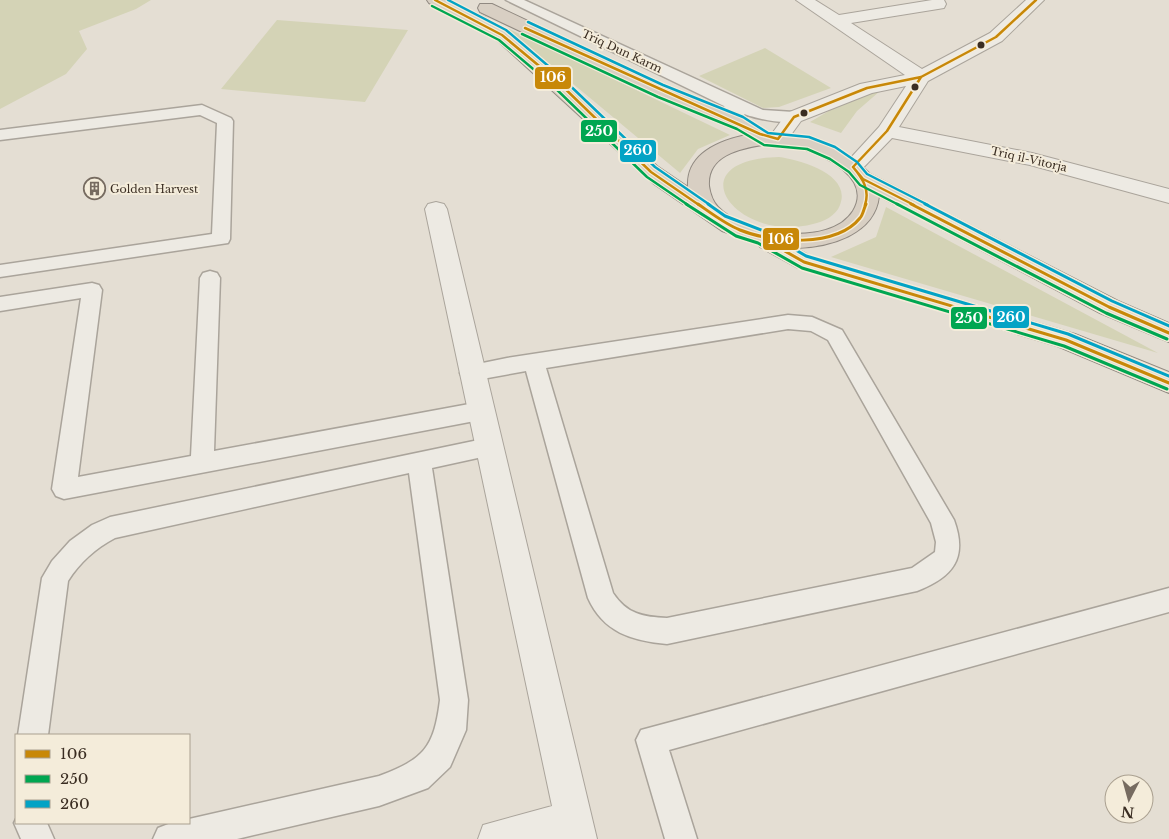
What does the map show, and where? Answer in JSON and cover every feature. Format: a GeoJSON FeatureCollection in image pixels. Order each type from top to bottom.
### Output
{"type":"FeatureCollection","features":[{"type":"Feature","properties":{"kind":"highway","name":"Triq Dun Karm"},"geometry":{"type":"LineString","coordinates":[[435,0],[502,36],[556,80],[651,172],[722,221],[739,230],[761,238],[804,262],[1066,340],[1169,383]]}},
{"type":"Feature","properties":{"kind":"highway","name":"Triq Dun Karm"},"geometry":{"type":"LineString","coordinates":[[472,0],[522,26],[661,91],[740,123],[772,139]]}},
{"type":"Feature","properties":{"kind":"highway","name":"Triq Dun Karm"},"geometry":{"type":"LineString","coordinates":[[708,210],[700,198],[696,186],[698,171],[708,157],[726,146],[745,141],[772,139],[808,143],[833,153],[858,173],[1109,307],[1169,333]]}},
{"type":"Feature","properties":{"kind":"highway","name":"Triq Dun Karm"},"geometry":{"type":"LineString","coordinates":[[761,238],[795,242],[822,238],[845,230],[861,218],[866,208],[868,197],[858,173]]}},
{"type":"Feature","properties":{"kind":"street"},"geometry":{"type":"LineString","coordinates":[[804,0],[921,77]]}},
{"type":"Feature","properties":{"kind":"street"},"geometry":{"type":"LineString","coordinates":[[772,139],[794,117],[867,88],[921,77],[996,37],[1036,0]]}},
{"type":"Feature","properties":{"kind":"street"},"geometry":{"type":"LineString","coordinates":[[835,21],[938,4]]}},
{"type":"Feature","properties":{"kind":"street"},"geometry":{"type":"LineString","coordinates":[[858,173],[887,132],[921,77]]}},
{"type":"Feature","properties":{"kind":"street","name":"Triq il-Vitorja"},"geometry":{"type":"LineString","coordinates":[[887,132],[1032,159],[1169,196]]}},
{"type":"Feature","properties":{"kind":"street"},"geometry":{"type":"LineString","coordinates":[[436,209],[488,447],[576,829],[498,839]]}},
{"type":"Feature","properties":{"kind":"lane","name":"Triq Dun Karm"},"geometry":{"type":"LineString","coordinates":[[513,0],[731,103],[761,115],[794,117]]}},
{"type":"Feature","properties":{"kind":"lane"},"geometry":{"type":"LineString","coordinates":[[731,103],[740,123]]}},
{"type":"Feature","properties":{"kind":"lane"},"geometry":{"type":"LineString","coordinates":[[0,135],[202,110],[226,121],[221,239],[0,271]]}},
{"type":"Feature","properties":{"kind":"lane"},"geometry":{"type":"LineString","coordinates":[[202,463],[210,278]]}},
{"type":"Feature","properties":{"kind":"lane"},"geometry":{"type":"LineString","coordinates":[[0,304],[92,290],[64,489],[480,411]]}},
{"type":"Feature","properties":{"kind":"lane"},"geometry":{"type":"LineString","coordinates":[[472,373],[534,362],[788,322],[808,322],[823,326],[835,335],[942,520],[948,536],[948,552],[941,566],[917,579],[667,631],[643,630],[622,622],[610,613],[601,598],[534,362]]}},
{"type":"Feature","properties":{"kind":"lane"},"geometry":{"type":"LineString","coordinates":[[33,734],[54,578],[68,557],[88,539],[110,528],[488,447]]}},
{"type":"Feature","properties":{"kind":"lane"},"geometry":{"type":"LineString","coordinates":[[169,839],[379,791],[417,777],[439,756],[451,730],[454,700],[419,462]]}},
{"type":"Feature","properties":{"kind":"lane"},"geometry":{"type":"LineString","coordinates":[[681,839],[651,740],[1169,600]]}},
{"type":"Feature","properties":{"kind":"lane"},"geometry":{"type":"LineString","coordinates":[[30,824],[38,839]]}},
{"type":"Feature","properties":{"kind":"green space"},"geometry":{"type":"Polygon","coordinates":[[[0,0],[151,0],[136,9],[79,31],[87,49],[66,74],[0,109],[0,0]]]}},
{"type":"Feature","properties":{"kind":"green space"},"geometry":{"type":"Polygon","coordinates":[[[277,20],[408,30],[365,102],[221,89],[277,20]]]}},
{"type":"Feature","properties":{"kind":"green space"},"geometry":{"type":"Polygon","coordinates":[[[505,27],[730,135],[698,149],[680,173],[505,27]]]}},
{"type":"Feature","properties":{"kind":"green space"},"geometry":{"type":"Polygon","coordinates":[[[765,48],[831,88],[779,107],[763,108],[699,76],[765,48]]]}},
{"type":"Feature","properties":{"kind":"green space"},"geometry":{"type":"Polygon","coordinates":[[[880,91],[857,111],[841,133],[810,122],[839,105],[880,91]]]}},
{"type":"Feature","properties":{"kind":"green space"},"geometry":{"type":"Polygon","coordinates":[[[779,157],[811,165],[832,177],[842,194],[840,205],[836,212],[829,218],[817,223],[785,227],[760,222],[741,212],[728,199],[723,185],[729,172],[747,162],[779,157]]]}},
{"type":"Feature","properties":{"kind":"green space"},"geometry":{"type":"Polygon","coordinates":[[[886,207],[1158,353],[831,257],[876,237],[886,207]]]}},
{"type":"Feature","properties":{"kind":"transit line","name":"106"},"geometry":{"type":"LineString","coordinates":[[435,0],[502,35],[556,80],[651,172],[722,221],[739,230],[761,237],[795,241],[822,238],[845,230],[861,218],[868,197],[863,179],[853,167]]}},
{"type":"Feature","properties":{"kind":"transit line","name":"260"},"geometry":{"type":"LineString","coordinates":[[448,0],[506,30],[560,76],[655,167],[725,216],[741,224],[764,231],[806,256],[1068,334],[1169,376]]}},
{"type":"Feature","properties":{"kind":"transit line","name":"106"},"geometry":{"type":"LineString","coordinates":[[778,139],[794,117],[867,88],[921,77],[996,37],[1036,0]]}},
{"type":"Feature","properties":{"kind":"transit line","name":"250"},"geometry":{"type":"LineString","coordinates":[[432,6],[499,40],[552,85],[647,177],[718,226],[736,236],[758,243],[802,268],[1064,346],[1167,389]]}},
{"type":"Feature","properties":{"kind":"transit line","name":"260"},"geometry":{"type":"LineString","coordinates":[[528,22],[663,85],[743,117],[768,133],[809,137],[835,147],[857,162],[867,174],[1112,301],[1169,326]]}},
{"type":"Feature","properties":{"kind":"transit line","name":"106"},"geometry":{"type":"LineString","coordinates":[[525,28],[760,134],[778,139]]}},
{"type":"Feature","properties":{"kind":"transit line","name":"250"},"geometry":{"type":"LineString","coordinates":[[522,34],[658,97],[737,129],[764,145],[807,149],[830,159],[849,172],[860,185],[1106,313],[1167,339]]}},
{"type":"Feature","properties":{"kind":"transit line","name":"106"},"geometry":{"type":"LineString","coordinates":[[853,167],[887,131],[921,77]]}},
{"type":"Feature","properties":{"kind":"transit line","name":"106"},"geometry":{"type":"LineString","coordinates":[[853,167],[863,179],[1109,307],[1169,333]]}},
{"type":"Feature","properties":{"kind":"transit line","name":"106"},"geometry":{"type":"LineString","coordinates":[[769,242],[804,262],[1066,340],[1169,383]]}},
{"type":"Feature","properties":{"kind":"place","name":"Golden Harvest"},"geometry":{"type":"Point","coordinates":[94,189]}}]}
